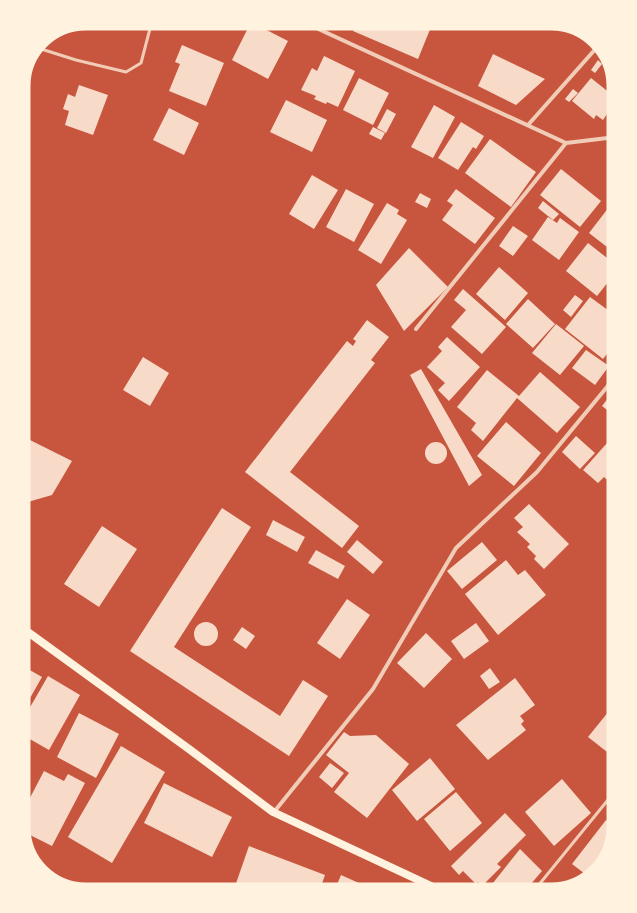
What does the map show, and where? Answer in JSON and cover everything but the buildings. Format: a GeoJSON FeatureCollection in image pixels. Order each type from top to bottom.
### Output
{"type":"FeatureCollection","features":[{"type":"Feature","properties":{"kind":"main road"},"geometry":{"type":"LineString","coordinates":[[28,632],[273,812],[429,885]]}},
{"type":"Feature","properties":{"kind":"street"},"geometry":{"type":"LineString","coordinates":[[317,28],[566,142],[609,138]]}},
{"type":"Feature","properties":{"kind":"street"},"geometry":{"type":"LineString","coordinates":[[528,125],[595,49]]}},
{"type":"Feature","properties":{"kind":"street"},"geometry":{"type":"LineString","coordinates":[[416,329],[566,142]]}},
{"type":"Feature","properties":{"kind":"street"},"geometry":{"type":"LineString","coordinates":[[273,812],[372,689],[456,548],[537,472],[609,385]]}},
{"type":"Feature","properties":{"kind":"lane"},"geometry":{"type":"LineString","coordinates":[[42,49],[76,60],[126,72],[141,63],[150,28]]}},
{"type":"Feature","properties":{"kind":"lane"},"geometry":{"type":"LineString","coordinates":[[539,885],[609,799]]}}]}
